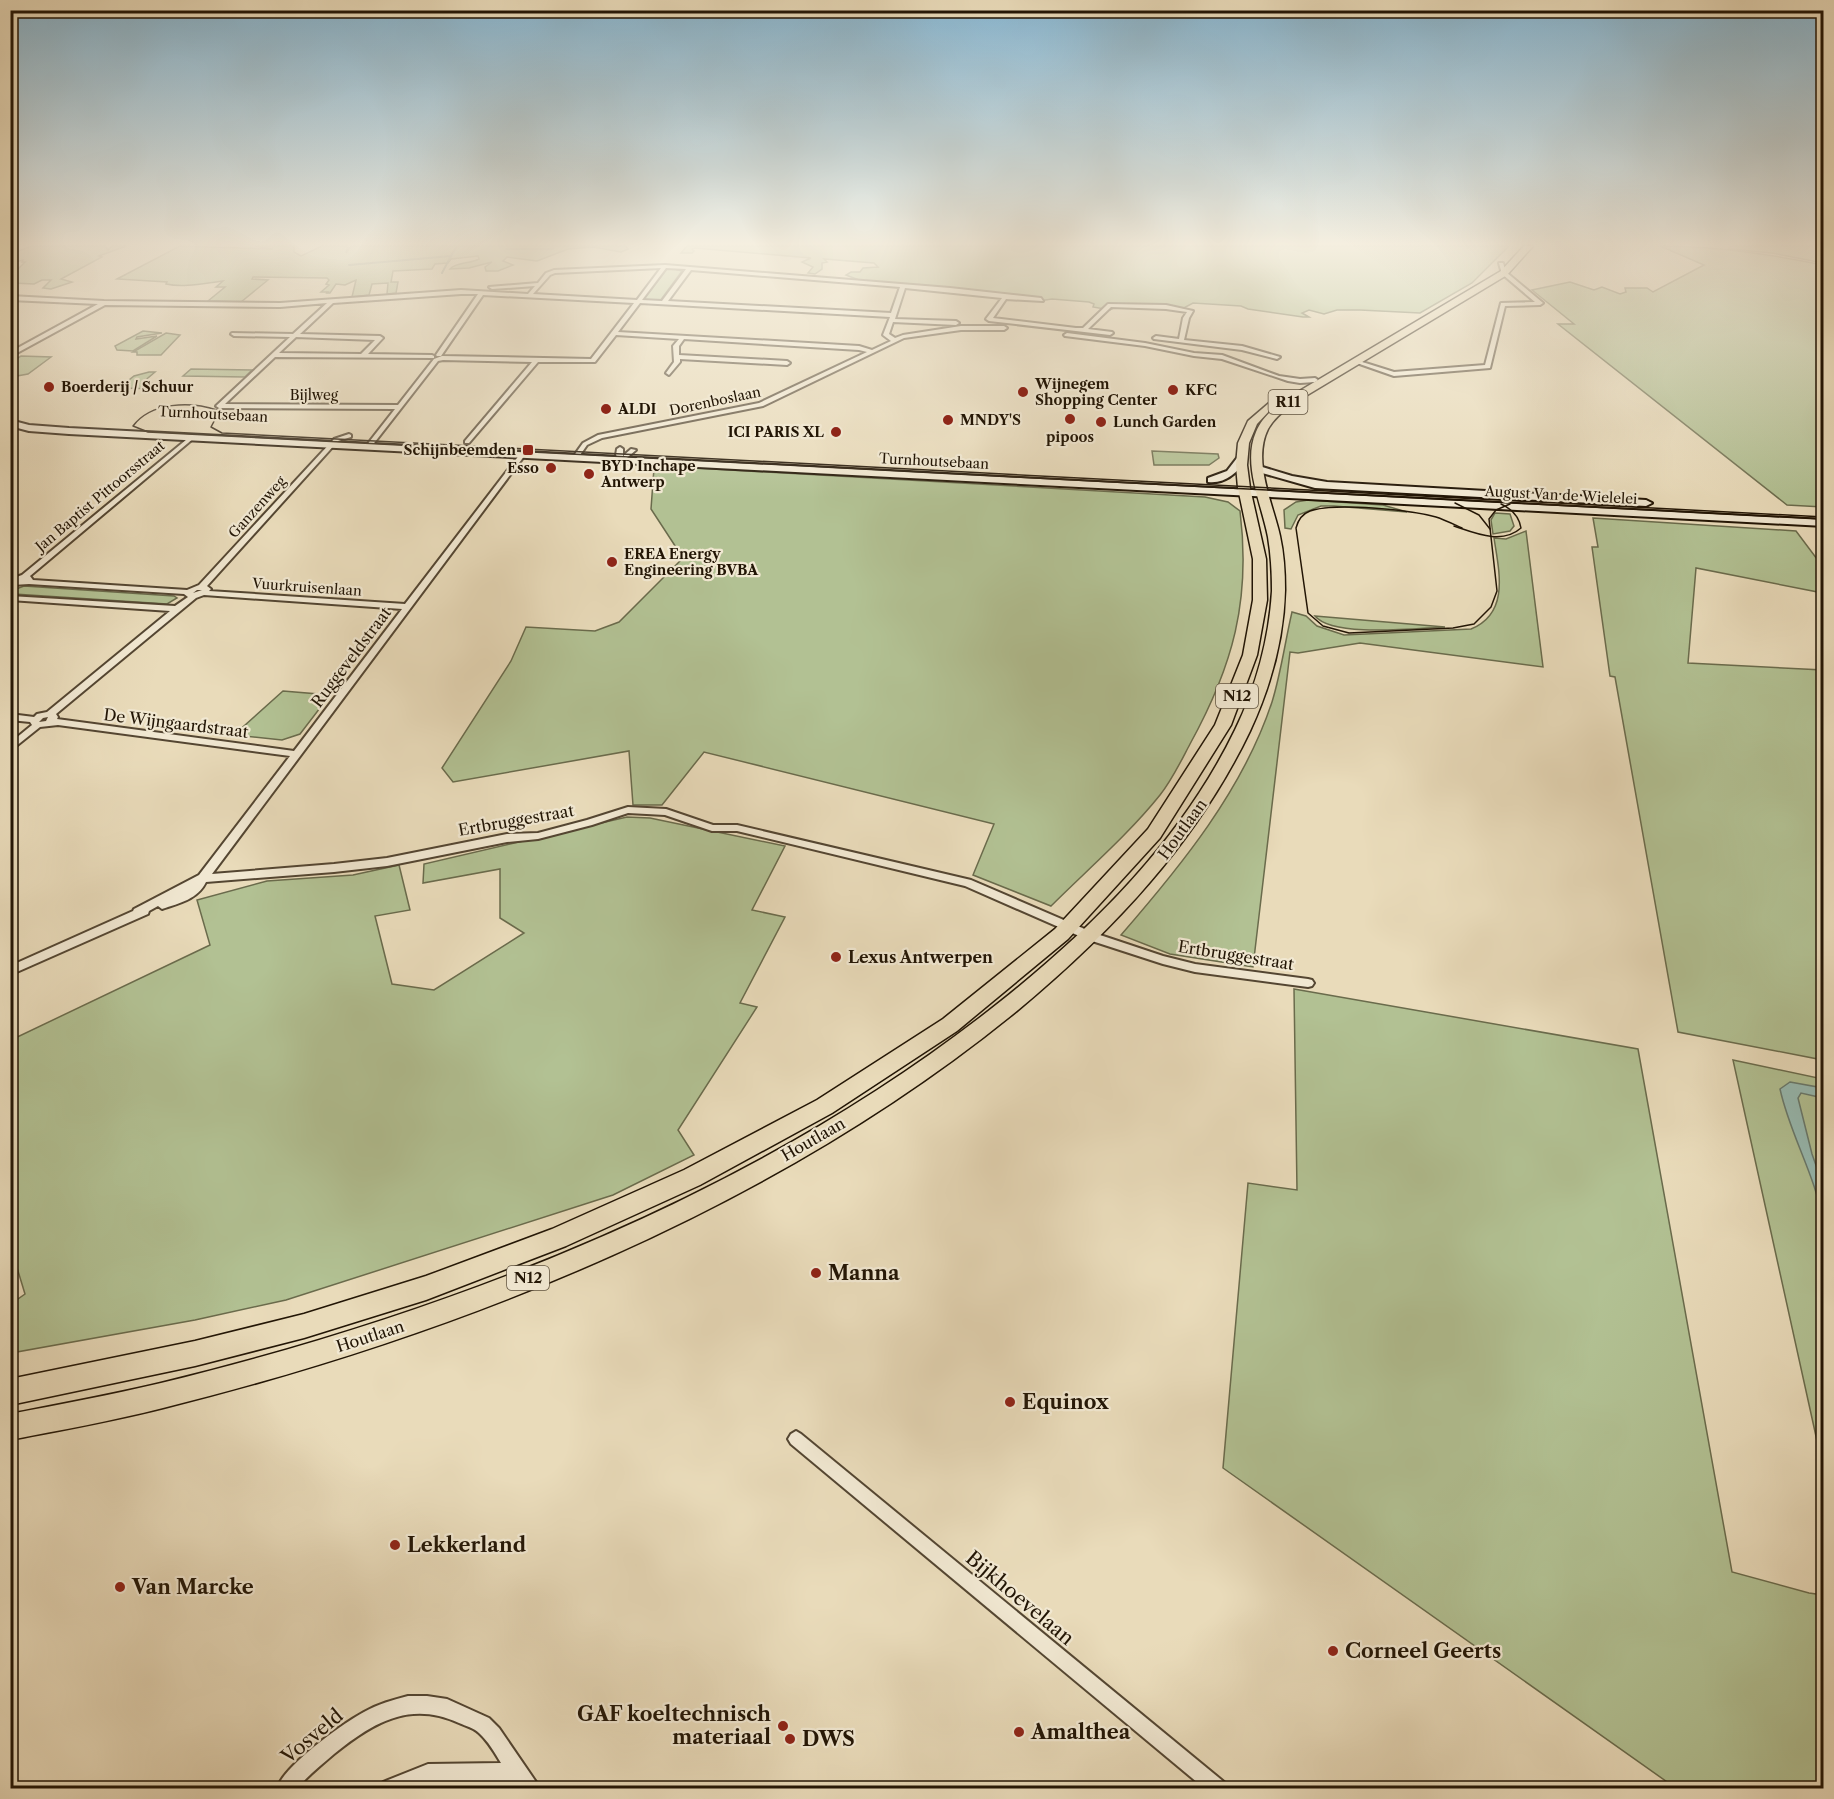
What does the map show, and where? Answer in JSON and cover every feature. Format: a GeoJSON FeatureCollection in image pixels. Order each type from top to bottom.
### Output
{"type":"FeatureCollection","features":[{"type":"Feature","properties":{"kind":"main road","name":"R11"},"geometry":{"type":"LineString","coordinates":[[1263,488],[1259,469],[1258,442],[1265,425],[1280,408],[1315,380],[1401,330]]}},
{"type":"Feature","properties":{"kind":"main road","name":"R11"},"geometry":{"type":"LineString","coordinates":[[1244,487],[1241,460],[1243,441],[1253,421],[1263,411],[1357,362],[1408,330]]}},
{"type":"Feature","properties":{"kind":"main road","name":"Turnhoutsebaan"},"geometry":{"type":"LineString","coordinates":[[10,423],[29,428],[378,437],[467,442],[579,453],[1204,490],[1244,487]]}},
{"type":"Feature","properties":{"kind":"main road","name":"Turnhoutsebaan"},"geometry":{"type":"LineString","coordinates":[[72,428],[522,455],[579,453]]}},
{"type":"Feature","properties":{"kind":"main road","name":"Turnhoutsebaan"},"geometry":{"type":"LineString","coordinates":[[621,455],[633,450],[1212,480],[1244,487]]}},
{"type":"Feature","properties":{"kind":"main road"},"geometry":{"type":"LineString","coordinates":[[1212,480],[1231,473],[1241,460]]}},
{"type":"Feature","properties":{"kind":"main road"},"geometry":{"type":"LineString","coordinates":[[1259,469],[1290,479],[1324,485]]}},
{"type":"Feature","properties":{"kind":"main road"},"geometry":{"type":"LineString","coordinates":[[1244,487],[1324,485]]}},
{"type":"Feature","properties":{"kind":"main road","name":"August Van de Wielelei"},"geometry":{"type":"LineString","coordinates":[[1324,485],[1824,513]]}},
{"type":"Feature","properties":{"kind":"main road","name":"Houtlaan"},"geometry":{"type":"LineString","coordinates":[[10,1427],[130,1403],[309,1355],[449,1309],[551,1269],[638,1231],[736,1183],[809,1143],[903,1085],[966,1042],[997,1017],[1079,931],[1173,810],[1196,775],[1230,711],[1253,645],[1261,591],[1260,558],[1244,487]]}},
{"type":"Feature","properties":{"kind":"main road","name":"Houtlaan"},"geometry":{"type":"LineString","coordinates":[[10,1392],[243,1342],[306,1326],[447,1280],[623,1210],[724,1161],[797,1122],[884,1069],[1079,931],[1153,869],[1216,781],[1250,716],[1267,666],[1275,626],[1278,593],[1277,559],[1263,488]]}},
{"type":"Feature","properties":{"kind":"main road","name":"August Van de Wielelei"},"geometry":{"type":"LineString","coordinates":[[1263,488],[1296,495],[1824,523]]}},
{"type":"Feature","properties":{"kind":"main road"},"geometry":{"type":"LineString","coordinates":[[1204,490],[1232,499],[1249,508]]}},
{"type":"Feature","properties":{"kind":"main road"},"geometry":{"type":"LineString","coordinates":[[1269,513],[1296,495]]}},
{"type":"Feature","properties":{"kind":"street"},"geometry":{"type":"LineString","coordinates":[[10,352],[15,352],[55,330]]}},
{"type":"Feature","properties":{"kind":"street"},"geometry":{"type":"LineString","coordinates":[[300,330],[219,406],[228,406],[309,330]]}},
{"type":"Feature","properties":{"kind":"street"},"geometry":{"type":"LineString","coordinates":[[369,446],[456,330]]}},
{"type":"Feature","properties":{"kind":"street"},"geometry":{"type":"LineString","coordinates":[[273,355],[590,362],[594,360],[616,330]]}},
{"type":"Feature","properties":{"kind":"street"},"geometry":{"type":"LineString","coordinates":[[887,330],[886,334],[894,340]]}},
{"type":"Feature","properties":{"kind":"street","name":"Dorenboslaan"},"geometry":{"type":"LineString","coordinates":[[579,453],[591,440],[606,434],[761,405],[784,396],[894,340],[928,332],[952,330]]}},
{"type":"Feature","properties":{"kind":"street","name":"Dorenboslaan"},"geometry":{"type":"LineString","coordinates":[[1013,330],[1151,345],[1181,350],[1189,354],[1203,354],[1235,360],[1284,381],[1315,380]]}},
{"type":"Feature","properties":{"kind":"street"},"geometry":{"type":"LineString","coordinates":[[1084,330],[1110,333]]}},
{"type":"Feature","properties":{"kind":"street"},"geometry":{"type":"LineString","coordinates":[[1181,341],[1184,330]]}},
{"type":"Feature","properties":{"kind":"street"},"geometry":{"type":"LineString","coordinates":[[1357,362],[1394,374],[1488,367],[1497,330]]}},
{"type":"Feature","properties":{"kind":"street"},"geometry":{"type":"LineString","coordinates":[[614,333],[859,348],[871,351]]}},
{"type":"Feature","properties":{"kind":"street"},"geometry":{"type":"LineString","coordinates":[[234,334],[380,338],[363,356]]}},
{"type":"Feature","properties":{"kind":"street"},"geometry":{"type":"LineString","coordinates":[[669,373],[677,362],[676,346],[683,337]]}},
{"type":"Feature","properties":{"kind":"street"},"geometry":{"type":"LineString","coordinates":[[1156,338],[1233,347],[1277,357]]}},
{"type":"Feature","properties":{"kind":"street"},"geometry":{"type":"LineString","coordinates":[[1151,345],[1164,344],[1168,339]]}},
{"type":"Feature","properties":{"kind":"street"},"geometry":{"type":"LineString","coordinates":[[676,357],[787,363]]}},
{"type":"Feature","properties":{"kind":"street"},"geometry":{"type":"LineString","coordinates":[[467,442],[536,361]]}},
{"type":"Feature","properties":{"kind":"street","name":"Bijlweg"},"geometry":{"type":"LineString","coordinates":[[228,406],[400,407]]}},
{"type":"Feature","properties":{"kind":"street","name":"Turnhoutsebaan"},"geometry":{"type":"LineString","coordinates":[[332,445],[339,439],[349,436]]}},
{"type":"Feature","properties":{"kind":"street","name":"Jan Baptist Pittoorsstraat"},"geometry":{"type":"LineString","coordinates":[[27,579],[192,437]]}},
{"type":"Feature","properties":{"kind":"street","name":"Ganzenweg"},"geometry":{"type":"LineString","coordinates":[[203,590],[332,445]]}},
{"type":"Feature","properties":{"kind":"street","name":"Ruggeveldstraat"},"geometry":{"type":"LineString","coordinates":[[202,880],[522,455]]}},
{"type":"Feature","properties":{"kind":"street"},"geometry":{"type":"LineString","coordinates":[[13,584],[27,579],[191,594],[203,590]]}},
{"type":"Feature","properties":{"kind":"street","name":"Vuurkruisenlaan"},"geometry":{"type":"LineString","coordinates":[[203,590],[408,607]]}},
{"type":"Feature","properties":{"kind":"street"},"geometry":{"type":"LineString","coordinates":[[10,748],[36,723],[50,718],[178,609],[191,594]]}},
{"type":"Feature","properties":{"kind":"street"},"geometry":{"type":"LineString","coordinates":[[10,598],[178,609]]}},
{"type":"Feature","properties":{"kind":"street"},"geometry":{"type":"LineString","coordinates":[[10,717],[36,723]]}},
{"type":"Feature","properties":{"kind":"street","name":"De Wijngaardstraat"},"geometry":{"type":"LineString","coordinates":[[50,718],[297,754]]}},
{"type":"Feature","properties":{"kind":"street","name":"Ertbruggestraat"},"geometry":{"type":"LineString","coordinates":[[10,971],[138,912],[191,894],[202,880],[387,862],[507,838],[538,836],[589,823],[618,812],[666,812],[712,828],[737,828],[967,882],[1079,931],[1163,960],[1195,968],[1308,982]]}},
{"type":"Feature","properties":{"kind":"street","name":"Bijkhoevelaan"},"geometry":{"type":"LineString","coordinates":[[796,1439],[1218,1788]]}},
{"type":"Feature","properties":{"kind":"street","name":"Vosveld"},"geometry":{"type":"LineString","coordinates":[[286,1788],[293,1779],[345,1733],[387,1709],[423,1702],[455,1710],[486,1727],[515,1772],[530,1788]]}},
{"type":"Feature","properties":{"kind":"street"},"geometry":{"type":"LineString","coordinates":[[390,1788],[428,1773],[515,1772]]}},
{"type":"Feature","properties":{"kind":"green space"},"geometry":{"type":"Polygon","coordinates":[[[1566,330],[1823,330],[1823,507],[1787,505],[1566,330]]]}},
{"type":"Feature","properties":{"kind":"green space"},"geometry":{"type":"Polygon","coordinates":[[[143,331],[162,333],[137,337],[136,339],[157,336],[133,351],[117,350],[115,346],[143,331]]]}},
{"type":"Feature","properties":{"kind":"green space"},"geometry":{"type":"Polygon","coordinates":[[[166,333],[180,335],[161,355],[137,355],[137,352],[133,352],[166,333]]]}},
{"type":"Feature","properties":{"kind":"green space"},"geometry":{"type":"Polygon","coordinates":[[[21,356],[51,357],[28,374],[11,377],[11,362],[21,356]]]}},
{"type":"Feature","properties":{"kind":"green space"},"geometry":{"type":"Polygon","coordinates":[[[191,369],[252,370],[245,377],[183,376],[191,369]]]}},
{"type":"Feature","properties":{"kind":"green space"},"geometry":{"type":"Polygon","coordinates":[[[155,372],[142,383],[170,384],[164,389],[119,388],[134,376],[155,372]]]}},
{"type":"Feature","properties":{"kind":"green space"},"geometry":{"type":"Polygon","coordinates":[[[1152,451],[1218,454],[1219,458],[1209,465],[1154,465],[1152,451]]]}},
{"type":"Feature","properties":{"kind":"green space"},"geometry":{"type":"Polygon","coordinates":[[[654,468],[695,468],[1205,497],[1228,502],[1240,511],[1243,574],[1235,632],[1218,687],[1176,770],[1148,810],[1051,906],[973,875],[994,824],[704,752],[662,805],[633,805],[629,751],[453,782],[442,768],[511,661],[526,627],[595,631],[619,622],[683,558],[651,509],[654,468]]]}},
{"type":"Feature","properties":{"kind":"green space"},"geometry":{"type":"Polygon","coordinates":[[[1308,500],[1383,505],[1407,512],[1321,506],[1298,515],[1291,529],[1285,528],[1284,510],[1296,502],[1308,500]]]}},
{"type":"Feature","properties":{"kind":"green space"},"geometry":{"type":"Polygon","coordinates":[[[1495,513],[1510,514],[1514,526],[1510,531],[1493,534],[1491,520],[1495,513]]]}},
{"type":"Feature","properties":{"kind":"green space"},"geometry":{"type":"Polygon","coordinates":[[[1593,518],[1796,531],[1823,567],[1823,593],[1696,568],[1688,663],[1823,670],[1823,1060],[1678,1032],[1615,677],[1610,676],[1592,547],[1598,547],[1593,518]]]}},
{"type":"Feature","properties":{"kind":"green space"},"geometry":{"type":"Polygon","coordinates":[[[1526,531],[1543,667],[1360,643],[1298,653],[1290,652],[1253,967],[1170,954],[1121,935],[1166,882],[1208,826],[1245,766],[1272,702],[1292,612],[1306,616],[1317,626],[1344,635],[1471,629],[1492,613],[1497,602],[1499,577],[1494,538],[1506,539],[1526,531]]]}},
{"type":"Feature","properties":{"kind":"green space"},"geometry":{"type":"Polygon","coordinates":[[[24,586],[177,598],[167,604],[14,594],[16,589],[24,586]]]}},
{"type":"Feature","properties":{"kind":"green space"},"geometry":{"type":"Polygon","coordinates":[[[1315,616],[1445,627],[1396,630],[1357,629],[1325,623],[1315,616]]]}},
{"type":"Feature","properties":{"kind":"green space"},"geometry":{"type":"Polygon","coordinates":[[[283,691],[330,695],[300,734],[282,740],[234,735],[283,691]]]}},
{"type":"Feature","properties":{"kind":"green space"},"geometry":{"type":"Polygon","coordinates":[[[627,817],[650,818],[785,846],[752,910],[785,917],[740,1003],[757,1007],[678,1130],[694,1155],[613,1195],[286,1300],[195,1320],[11,1353],[11,1304],[25,1294],[11,1248],[11,1040],[210,945],[197,900],[267,881],[353,875],[399,865],[410,910],[375,916],[392,984],[434,990],[524,933],[500,918],[500,869],[423,883],[424,864],[627,817]]]}},
{"type":"Feature","properties":{"kind":"green space"},"geometry":{"type":"Polygon","coordinates":[[[1294,989],[1638,1049],[1732,1572],[1823,1595],[1823,1788],[1672,1788],[1670,1784],[1223,1468],[1248,1183],[1297,1190],[1294,989]]]}},
{"type":"Feature","properties":{"kind":"green space"},"geometry":{"type":"Polygon","coordinates":[[[1733,1060],[1823,1079],[1823,1468],[1733,1060]]]}},
{"type":"Feature","properties":{"kind":"water"},"geometry":{"type":"Polygon","coordinates":[[[1790,1082],[1823,1088],[1823,1098],[1801,1093],[1798,1098],[1812,1154],[1823,1185],[1823,1222],[1815,1188],[1784,1106],[1780,1089],[1790,1082]]]}},
{"type":"Feature","properties":{"kind":"tram line"},"geometry":{"type":"LineString","coordinates":[[1824,517],[222,433],[211,427],[218,414],[217,410],[195,405],[160,408],[150,412],[133,426],[148,432],[1824,519]]}},
{"type":"Feature","properties":{"kind":"tram line"},"geometry":{"type":"LineString","coordinates":[[1455,503],[1479,515],[1490,529]]}},
{"type":"Feature","properties":{"kind":"tram line"},"geometry":{"type":"LineString","coordinates":[[1501,504],[1505,506]]}},
{"type":"Feature","properties":{"kind":"tram line"},"geometry":{"type":"LineString","coordinates":[[1505,506],[1510,504]]}},
{"type":"Feature","properties":{"kind":"tram line"},"geometry":{"type":"LineString","coordinates":[[1491,536],[1505,536],[1521,528],[1517,516],[1505,506]]}},
{"type":"Feature","properties":{"kind":"tram line"},"geometry":{"type":"LineString","coordinates":[[1491,536],[1489,519],[1496,510],[1505,506]]}},
{"type":"Feature","properties":{"kind":"tram line"},"geometry":{"type":"LineString","coordinates":[[1462,528],[1436,517],[1391,510],[1337,507],[1307,512],[1296,528],[1308,613],[1323,626],[1349,633],[1453,628],[1474,624],[1491,607],[1497,591],[1491,536]]}},
{"type":"Feature","properties":{"kind":"tram line"},"geometry":{"type":"LineString","coordinates":[[1454,526],[1491,536]]}},
{"type":"Feature","properties":{"kind":"place","name":"Boerderij / Schuur"},"geometry":{"type":"Point","coordinates":[49,387]}},
{"type":"Feature","properties":{"kind":"place","name":"KFC"},"geometry":{"type":"Point","coordinates":[1173,390]}},
{"type":"Feature","properties":{"kind":"place","name":"Wijnegem Shopping Center"},"geometry":{"type":"Point","coordinates":[1023,392]}},
{"type":"Feature","properties":{"kind":"place","name":"ALDI"},"geometry":{"type":"Point","coordinates":[606,409]}},
{"type":"Feature","properties":{"kind":"place","name":"pipoos"},"geometry":{"type":"Point","coordinates":[1070,419]}},
{"type":"Feature","properties":{"kind":"place","name":"MNDY'S"},"geometry":{"type":"Point","coordinates":[948,420]}},
{"type":"Feature","properties":{"kind":"place","name":"Lunch Garden"},"geometry":{"type":"Point","coordinates":[1101,422]}},
{"type":"Feature","properties":{"kind":"place","name":"ICI PARIS XL"},"geometry":{"type":"Point","coordinates":[836,432]}},
{"type":"Feature","properties":{"kind":"place","name":"Schijnbeemden"},"geometry":{"type":"Point","coordinates":[528,450]}},
{"type":"Feature","properties":{"kind":"place","name":"Esso"},"geometry":{"type":"Point","coordinates":[551,468]}},
{"type":"Feature","properties":{"kind":"place","name":"BYD Inchape Antwerp"},"geometry":{"type":"Point","coordinates":[589,474]}},
{"type":"Feature","properties":{"kind":"place","name":"EREA Energy Engineering BVBA"},"geometry":{"type":"Point","coordinates":[612,562]}},
{"type":"Feature","properties":{"kind":"place","name":"Lexus Antwerpen"},"geometry":{"type":"Point","coordinates":[836,957]}},
{"type":"Feature","properties":{"kind":"place","name":"Manna"},"geometry":{"type":"Point","coordinates":[816,1273]}},
{"type":"Feature","properties":{"kind":"place","name":"Equinox"},"geometry":{"type":"Point","coordinates":[1010,1402]}},
{"type":"Feature","properties":{"kind":"place","name":"Lekkerland"},"geometry":{"type":"Point","coordinates":[395,1545]}},
{"type":"Feature","properties":{"kind":"place","name":"Van Marcke"},"geometry":{"type":"Point","coordinates":[120,1587]}},
{"type":"Feature","properties":{"kind":"place","name":"Corneel Geerts"},"geometry":{"type":"Point","coordinates":[1333,1651]}},
{"type":"Feature","properties":{"kind":"place","name":"GAF koeltechnisch materiaal"},"geometry":{"type":"Point","coordinates":[783,1726]}},
{"type":"Feature","properties":{"kind":"place","name":"Amalthea"},"geometry":{"type":"Point","coordinates":[1019,1732]}},
{"type":"Feature","properties":{"kind":"place","name":"DWS"},"geometry":{"type":"Point","coordinates":[790,1739]}}]}
